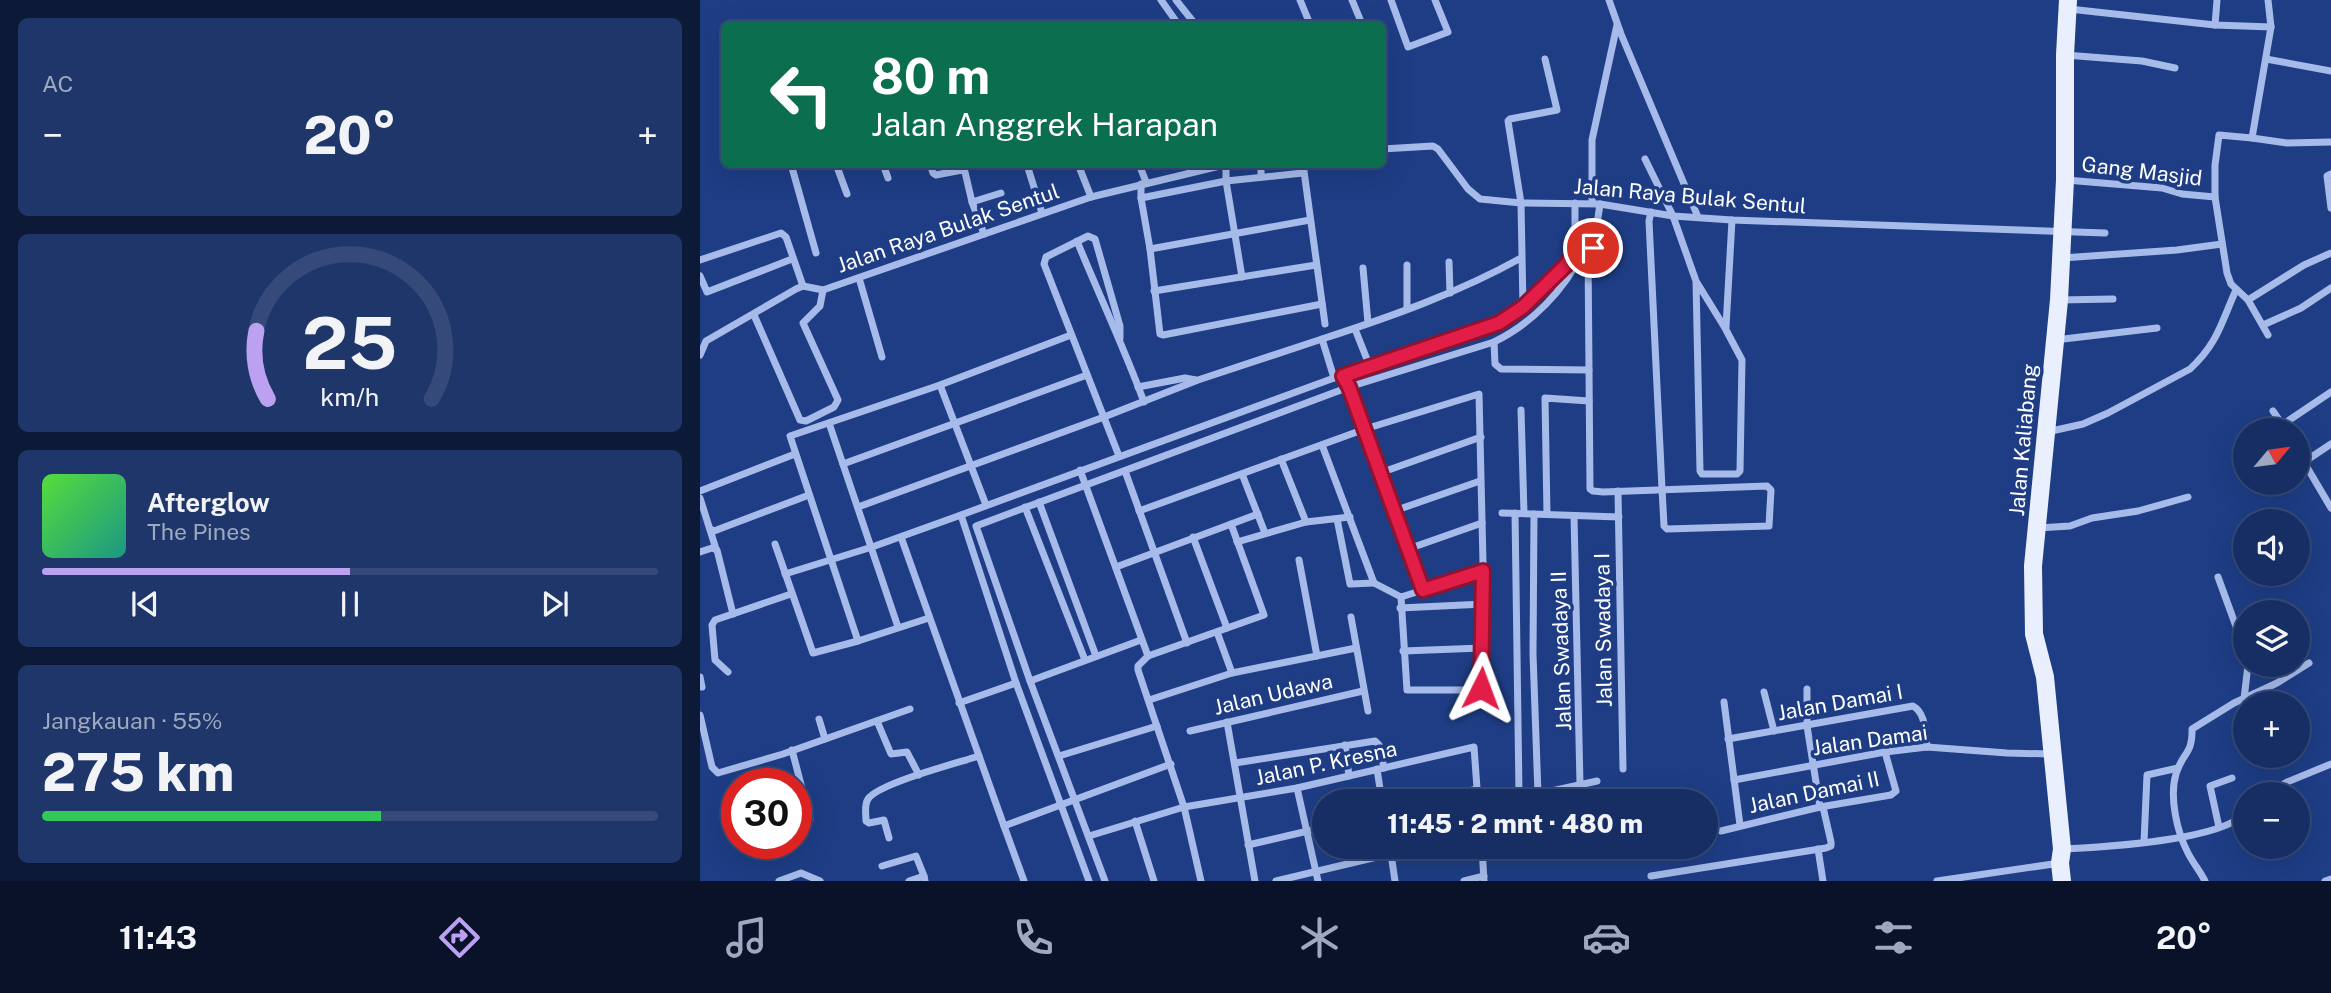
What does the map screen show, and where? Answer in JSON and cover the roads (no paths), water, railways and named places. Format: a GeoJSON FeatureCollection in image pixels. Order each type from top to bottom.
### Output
{"type":"FeatureCollection","features":[{"type":"Feature","properties":{"kind":"main road","name":"Jalan Kaliabang"},"geometry":{"type":"LineString","coordinates":[[2062,864],[2045,677],[2034,634],[2034,566],[2059,300],[2068,4]]}},
{"type":"Feature","properties":{"kind":"street"},"geometry":{"type":"LineString","coordinates":[[1161,0],[1176,21]]}},
{"type":"Feature","properties":{"kind":"street"},"geometry":{"type":"LineString","coordinates":[[1176,0],[1193,21]]}},
{"type":"Feature","properties":{"kind":"street"},"geometry":{"type":"LineString","coordinates":[[1300,0],[1309,21]]}},
{"type":"Feature","properties":{"kind":"street"},"geometry":{"type":"LineString","coordinates":[[1352,0],[1361,21]]}},
{"type":"Feature","properties":{"kind":"street"},"geometry":{"type":"LineString","coordinates":[[1391,0],[1408,47],[1448,32],[1435,0]]}},
{"type":"Feature","properties":{"kind":"street"},"geometry":{"type":"LineString","coordinates":[[1609,0],[1698,217]]}},
{"type":"Feature","properties":{"kind":"street"},"geometry":{"type":"LineString","coordinates":[[2215,25],[2217,0]]}},
{"type":"Feature","properties":{"kind":"street"},"geometry":{"type":"LineString","coordinates":[[2252,138],[2271,27],[2269,0]]}},
{"type":"Feature","properties":{"kind":"street"},"geometry":{"type":"LineString","coordinates":[[2068,4],[2215,25],[2271,27]]}},
{"type":"Feature","properties":{"kind":"street"},"geometry":{"type":"LineString","coordinates":[[785,574],[901,537],[1334,378],[1499,323],[1523,307],[1582,251],[1597,244],[1592,140],[1619,28]]}},
{"type":"Feature","properties":{"kind":"street"},"geometry":{"type":"LineString","coordinates":[[2065,55],[2142,61],[2175,68]]}},
{"type":"Feature","properties":{"kind":"street"},"geometry":{"type":"LineString","coordinates":[[1523,307],[1521,203],[1508,121],[1557,110],[1545,59]]}},
{"type":"Feature","properties":{"kind":"street"},"geometry":{"type":"LineString","coordinates":[[2266,59],[2331,71]]}},
{"type":"Feature","properties":{"kind":"street"},"geometry":{"type":"LineString","coordinates":[[2269,335],[2248,300],[2231,284],[2227,273],[2215,197],[2219,135],[2287,143],[2331,142]]}},
{"type":"Feature","properties":{"kind":"street","name":"Jalan Raya Bulak Sentul"},"geometry":{"type":"LineString","coordinates":[[1386,149],[1433,146],[1480,199],[1521,203],[1596,204],[1672,216],[1732,220],[2105,233]]}},
{"type":"Feature","properties":{"kind":"street"},"geometry":{"type":"LineString","coordinates":[[1645,159],[1672,216],[1696,281],[1726,328],[1743,362],[1740,471],[1737,474],[1702,474],[1700,471],[1696,281]]}},
{"type":"Feature","properties":{"kind":"street"},"geometry":{"type":"LineString","coordinates":[[792,168],[816,253]]}},
{"type":"Feature","properties":{"kind":"street"},"geometry":{"type":"LineString","coordinates":[[837,168],[847,194]]}},
{"type":"Feature","properties":{"kind":"street"},"geometry":{"type":"LineString","coordinates":[[884,168],[888,178]]}},
{"type":"Feature","properties":{"kind":"street"},"geometry":{"type":"LineString","coordinates":[[931,168],[936,175],[964,170],[984,234]]}},
{"type":"Feature","properties":{"kind":"street"},"geometry":{"type":"LineString","coordinates":[[1028,168],[1042,214]]}},
{"type":"Feature","properties":{"kind":"street"},"geometry":{"type":"LineString","coordinates":[[1080,168],[1091,197]]}},
{"type":"Feature","properties":{"kind":"street"},"geometry":{"type":"LineString","coordinates":[[1140,168],[1143,183],[1140,198],[1150,249],[1158,330],[1163,335],[1322,304]]}},
{"type":"Feature","properties":{"kind":"street","name":"Jalan Raya Bulak Sentul"},"geometry":{"type":"LineString","coordinates":[[803,286],[823,290],[1091,197],[1213,168]]}},
{"type":"Feature","properties":{"kind":"street"},"geometry":{"type":"LineString","coordinates":[[1227,168],[1226,181],[1242,277]]}},
{"type":"Feature","properties":{"kind":"street"},"geometry":{"type":"LineString","coordinates":[[1261,168],[1261,177]]}},
{"type":"Feature","properties":{"kind":"street"},"geometry":{"type":"LineString","coordinates":[[1140,198],[1303,169],[1325,324]]}},
{"type":"Feature","properties":{"kind":"street"},"geometry":{"type":"LineString","coordinates":[[2331,174],[2327,176],[2331,208]]}},
{"type":"Feature","properties":{"kind":"street","name":"Gang Masjid"},"geometry":{"type":"LineString","coordinates":[[2064,180],[2162,188],[2194,196],[2215,197]]}},
{"type":"Feature","properties":{"kind":"street"},"geometry":{"type":"LineString","coordinates":[[972,202],[1001,193]]}},
{"type":"Feature","properties":{"kind":"street"},"geometry":{"type":"LineString","coordinates":[[1575,203],[1575,228],[1570,239],[1582,251],[1590,370],[1590,487],[1593,491],[1618,491],[1662,489],[1767,486],[1771,490],[1770,525],[1767,527],[1667,529],[1664,524],[1662,489],[1648,221],[1651,212]]}},
{"type":"Feature","properties":{"kind":"street"},"geometry":{"type":"LineString","coordinates":[[1150,249],[1310,220]]}},
{"type":"Feature","properties":{"kind":"street"},"geometry":{"type":"LineString","coordinates":[[1726,328],[1732,220]]}},
{"type":"Feature","properties":{"kind":"street"},"geometry":{"type":"LineString","coordinates":[[1575,228],[1586,224],[1596,231]]}},
{"type":"Feature","properties":{"kind":"street"},"geometry":{"type":"LineString","coordinates":[[700,260],[781,233],[786,237],[803,286],[703,341],[700,355]]}},
{"type":"Feature","properties":{"kind":"street"},"geometry":{"type":"LineString","coordinates":[[1119,456],[1044,264],[1046,257],[1088,236],[1095,239],[1120,326],[1120,338]]}},
{"type":"Feature","properties":{"kind":"street"},"geometry":{"type":"LineString","coordinates":[[1077,241],[1113,329],[1120,338],[1143,402]]}},
{"type":"Feature","properties":{"kind":"street"},"geometry":{"type":"LineString","coordinates":[[2061,258],[2222,244]]}},
{"type":"Feature","properties":{"kind":"street"},"geometry":{"type":"LineString","coordinates":[[1105,881],[975,526],[1349,387],[1494,342],[1511,333],[1536,313],[1567,281],[1582,251]]}},
{"type":"Feature","properties":{"kind":"street"},"geometry":{"type":"LineString","coordinates":[[2248,300],[2304,265],[2331,253]]}},
{"type":"Feature","properties":{"kind":"street"},"geometry":{"type":"LineString","coordinates":[[858,507],[1198,380],[1450,293],[1488,277],[1521,258]]}},
{"type":"Feature","properties":{"kind":"street"},"geometry":{"type":"LineString","coordinates":[[700,276],[707,292],[792,259]]}},
{"type":"Feature","properties":{"kind":"street"},"geometry":{"type":"LineString","coordinates":[[1449,262],[1450,293]]}},
{"type":"Feature","properties":{"kind":"street"},"geometry":{"type":"LineString","coordinates":[[1154,291],[1316,265]]}},
{"type":"Feature","properties":{"kind":"street"},"geometry":{"type":"LineString","coordinates":[[1407,265],[1407,309]]}},
{"type":"Feature","properties":{"kind":"street"},"geometry":{"type":"LineString","coordinates":[[1363,268],[1368,323]]}},
{"type":"Feature","properties":{"kind":"street"},"geometry":{"type":"LineString","coordinates":[[859,278],[882,357]]}},
{"type":"Feature","properties":{"kind":"street"},"geometry":{"type":"LineString","coordinates":[[2263,325],[2301,309],[2331,288]]}},
{"type":"Feature","properties":{"kind":"street"},"geometry":{"type":"LineString","coordinates":[[754,314],[800,420],[806,421],[834,407],[838,400],[803,323],[820,306],[823,290]]}},
{"type":"Feature","properties":{"kind":"street"},"geometry":{"type":"LineString","coordinates":[[2047,432],[2082,424],[2108,414],[2190,369],[2217,337],[2236,290]]}},
{"type":"Feature","properties":{"kind":"street"},"geometry":{"type":"LineString","coordinates":[[2059,300],[2113,299]]}},
{"type":"Feature","properties":{"kind":"street"},"geometry":{"type":"LineString","coordinates":[[1354,328],[1370,367]]}},
{"type":"Feature","properties":{"kind":"street"},"geometry":{"type":"LineString","coordinates":[[2054,340],[2157,328]]}},
{"type":"Feature","properties":{"kind":"street"},"geometry":{"type":"LineString","coordinates":[[858,641],[790,436],[940,385],[1071,335]]}},
{"type":"Feature","properties":{"kind":"street"},"geometry":{"type":"LineString","coordinates":[[1322,339],[1334,378]]}},
{"type":"Feature","properties":{"kind":"street"},"geometry":{"type":"LineString","coordinates":[[1494,342],[1495,363],[1501,369],[1590,370]]}},
{"type":"Feature","properties":{"kind":"street"},"geometry":{"type":"LineString","coordinates":[[1437,345],[1443,359]]}},
{"type":"Feature","properties":{"kind":"street"},"geometry":{"type":"LineString","coordinates":[[843,464],[1087,375]]}},
{"type":"Feature","properties":{"kind":"street"},"geometry":{"type":"LineString","coordinates":[[1343,376],[1423,590]]}},
{"type":"Feature","properties":{"kind":"street"},"geometry":{"type":"LineString","coordinates":[[1138,387],[1185,379],[1198,380]]}},
{"type":"Feature","properties":{"kind":"street"},"geometry":{"type":"LineString","coordinates":[[940,385],[986,506]]}},
{"type":"Feature","properties":{"kind":"street"},"geometry":{"type":"LineString","coordinates":[[2297,418],[2331,392]]}},
{"type":"Feature","properties":{"kind":"street"},"geometry":{"type":"LineString","coordinates":[[1139,511],[1365,429],[1479,394],[1484,604],[1481,688],[1477,691],[1406,688],[1401,597]]}},
{"type":"Feature","properties":{"kind":"street"},"geometry":{"type":"LineString","coordinates":[[1547,514],[1545,398],[1588,401]]}},
{"type":"Feature","properties":{"kind":"street"},"geometry":{"type":"LineString","coordinates":[[1520,789],[1521,410]]}},
{"type":"Feature","properties":{"kind":"street"},"geometry":{"type":"LineString","coordinates":[[2273,411],[2278,418]]}},
{"type":"Feature","properties":{"kind":"street"},"geometry":{"type":"LineString","coordinates":[[829,423],[898,627]]}},
{"type":"Feature","properties":{"kind":"street"},"geometry":{"type":"LineString","coordinates":[[1380,472],[1481,437]]}},
{"type":"Feature","properties":{"kind":"street"},"geometry":{"type":"LineString","coordinates":[[2310,458],[2331,443]]}},
{"type":"Feature","properties":{"kind":"street"},"geometry":{"type":"LineString","coordinates":[[1322,445],[1374,583]]}},
{"type":"Feature","properties":{"kind":"street"},"geometry":{"type":"LineString","coordinates":[[700,491],[795,454]]}},
{"type":"Feature","properties":{"kind":"street"},"geometry":{"type":"LineString","coordinates":[[1281,459],[1306,522]]}},
{"type":"Feature","properties":{"kind":"street"},"geometry":{"type":"LineString","coordinates":[[1080,470],[1148,656]]}},
{"type":"Feature","properties":{"kind":"street"},"geometry":{"type":"LineString","coordinates":[[1125,471],[1187,643]]}},
{"type":"Feature","properties":{"kind":"street"},"geometry":{"type":"LineString","coordinates":[[2310,471],[2328,498],[2331,509]]}},
{"type":"Feature","properties":{"kind":"street"},"geometry":{"type":"LineString","coordinates":[[1242,474],[1265,533]]}},
{"type":"Feature","properties":{"kind":"street"},"geometry":{"type":"LineString","coordinates":[[1394,511],[1480,481]]}},
{"type":"Feature","properties":{"kind":"street","name":"Jalan Swadaya I"},"geometry":{"type":"LineString","coordinates":[[1618,491],[1623,769]]}},
{"type":"Feature","properties":{"kind":"street"},"geometry":{"type":"LineString","coordinates":[[710,529],[714,531],[809,495]]}},
{"type":"Feature","properties":{"kind":"street"},"geometry":{"type":"LineString","coordinates":[[2038,528],[2070,526],[2092,518],[2150,508],[2188,497]]}},
{"type":"Feature","properties":{"kind":"street"},"geometry":{"type":"LineString","coordinates":[[700,498],[733,614]]}},
{"type":"Feature","properties":{"kind":"street"},"geometry":{"type":"LineString","coordinates":[[1039,502],[1096,656]]}},
{"type":"Feature","properties":{"kind":"street"},"geometry":{"type":"LineString","coordinates":[[1025,507],[1085,660]]}},
{"type":"Feature","properties":{"kind":"street"},"geometry":{"type":"LineString","coordinates":[[1502,513],[1619,517]]}},
{"type":"Feature","properties":{"kind":"street"},"geometry":{"type":"LineString","coordinates":[[1116,567],[1258,514]]}},
{"type":"Feature","properties":{"kind":"street"},"geometry":{"type":"LineString","coordinates":[[1534,514],[1533,654],[1538,789]]}},
{"type":"Feature","properties":{"kind":"street"},"geometry":{"type":"LineString","coordinates":[[961,515],[1016,683],[1089,881]]}},
{"type":"Feature","properties":{"kind":"street","name":"Jalan Swadaya II"},"geometry":{"type":"LineString","coordinates":[[1574,516],[1580,784]]}},
{"type":"Feature","properties":{"kind":"street"},"geometry":{"type":"LineString","coordinates":[[1237,542],[1306,522],[1350,517]]}},
{"type":"Feature","properties":{"kind":"street"},"geometry":{"type":"LineString","coordinates":[[1336,519],[1350,584],[1374,583],[1401,597],[1483,571]]}},
{"type":"Feature","properties":{"kind":"street"},"geometry":{"type":"LineString","coordinates":[[1408,550],[1482,523]]}},
{"type":"Feature","properties":{"kind":"street"},"geometry":{"type":"LineString","coordinates":[[1202,881],[1184,807],[1138,666],[1148,656],[1264,615],[1231,524]]}},
{"type":"Feature","properties":{"kind":"street"},"geometry":{"type":"LineString","coordinates":[[901,537],[1024,881]]}},
{"type":"Feature","properties":{"kind":"street"},"geometry":{"type":"LineString","coordinates":[[1193,537],[1227,628]]}},
{"type":"Feature","properties":{"kind":"street"},"geometry":{"type":"LineString","coordinates":[[775,544],[813,653],[929,618]]}},
{"type":"Feature","properties":{"kind":"street"},"geometry":{"type":"LineString","coordinates":[[700,552],[716,549]]}},
{"type":"Feature","properties":{"kind":"street"},"geometry":{"type":"LineString","coordinates":[[1299,560],[1317,656]]}},
{"type":"Feature","properties":{"kind":"street"},"geometry":{"type":"LineString","coordinates":[[2218,577],[2233,618]]}},
{"type":"Feature","properties":{"kind":"street"},"geometry":{"type":"LineString","coordinates":[[728,672],[715,660],[712,625],[715,620],[791,594]]}},
{"type":"Feature","properties":{"kind":"street"},"geometry":{"type":"LineString","coordinates":[[1400,608],[1484,604]]}},
{"type":"Feature","properties":{"kind":"street"},"geometry":{"type":"LineString","coordinates":[[1351,617],[1368,711]]}},
{"type":"Feature","properties":{"kind":"street"},"geometry":{"type":"LineString","coordinates":[[1217,632],[1231,673]]}},
{"type":"Feature","properties":{"kind":"street"},"geometry":{"type":"LineString","coordinates":[[1030,681],[1141,640]]}},
{"type":"Feature","properties":{"kind":"street"},"geometry":{"type":"LineString","coordinates":[[1149,700],[1231,673],[1356,648]]}},
{"type":"Feature","properties":{"kind":"street"},"geometry":{"type":"LineString","coordinates":[[1403,650],[1482,648]]}},
{"type":"Feature","properties":{"kind":"street"},"geometry":{"type":"LineString","coordinates":[[700,677],[702,687]]}},
{"type":"Feature","properties":{"kind":"street"},"geometry":{"type":"LineString","coordinates":[[2258,691],[2284,677]]}},
{"type":"Feature","properties":{"kind":"street"},"geometry":{"type":"LineString","coordinates":[[959,703],[1016,683]]}},
{"type":"Feature","properties":{"kind":"street"},"geometry":{"type":"LineString","coordinates":[[1651,876],[1830,846],[1807,726],[1807,689]]}},
{"type":"Feature","properties":{"kind":"street","name":"Jalan Udawa"},"geometry":{"type":"LineString","coordinates":[[1190,731],[1363,691]]}},
{"type":"Feature","properties":{"kind":"street"},"geometry":{"type":"LineString","coordinates":[[1764,692],[1774,732]]}},
{"type":"Feature","properties":{"kind":"street"},"geometry":{"type":"LineString","coordinates":[[1724,702],[1740,825]]}},
{"type":"Feature","properties":{"kind":"street"},"geometry":{"type":"LineString","coordinates":[[2205,881],[2189,857],[2181,838],[2173,794],[2178,768],[2193,744],[2192,729],[2233,705]]}},
{"type":"Feature","properties":{"kind":"street","name":"Jalan Damai I"},"geometry":{"type":"LineString","coordinates":[[1728,739],[1916,706],[1922,718],[1927,747]]}},
{"type":"Feature","properties":{"kind":"street"},"geometry":{"type":"LineString","coordinates":[[700,715],[715,771],[718,773],[910,709]]}},
{"type":"Feature","properties":{"kind":"street"},"geometry":{"type":"LineString","coordinates":[[819,719],[825,739]]}},
{"type":"Feature","properties":{"kind":"street"},"geometry":{"type":"LineString","coordinates":[[877,721],[891,754],[907,752],[919,775]]}},
{"type":"Feature","properties":{"kind":"street"},"geometry":{"type":"LineString","coordinates":[[1227,722],[1255,881]]}},
{"type":"Feature","properties":{"kind":"street"},"geometry":{"type":"LineString","coordinates":[[1059,756],[1157,726]]}},
{"type":"Feature","properties":{"kind":"street"},"geometry":{"type":"LineString","coordinates":[[1235,763],[1377,742],[1381,789]]}},
{"type":"Feature","properties":{"kind":"street"},"geometry":{"type":"LineString","coordinates":[[1345,745],[1349,775]]}},
{"type":"Feature","properties":{"kind":"street","name":"Jalan P. Kresna"},"geometry":{"type":"LineString","coordinates":[[1089,836],[1184,807],[1297,788],[1474,747],[1477,789]]}},
{"type":"Feature","properties":{"kind":"street","name":"Jalan Damai"},"geometry":{"type":"LineString","coordinates":[[1734,780],[1885,752],[1927,747],[2054,754]]}},
{"type":"Feature","properties":{"kind":"street"},"geometry":{"type":"LineString","coordinates":[[792,750],[797,768]]}},
{"type":"Feature","properties":{"kind":"street","name":"Jalan Damai II"},"geometry":{"type":"LineString","coordinates":[[1721,831],[1894,793],[1896,791],[1885,752]]}},
{"type":"Feature","properties":{"kind":"street"},"geometry":{"type":"LineString","coordinates":[[889,838],[884,820],[869,823],[866,821],[867,800],[889,786],[979,756]]}},
{"type":"Feature","properties":{"kind":"street"},"geometry":{"type":"LineString","coordinates":[[1004,825],[1171,764]]}},
{"type":"Feature","properties":{"kind":"street"},"geometry":{"type":"LineString","coordinates":[[2287,782],[2331,764]]}},
{"type":"Feature","properties":{"kind":"street"},"geometry":{"type":"LineString","coordinates":[[2144,842],[2147,775],[2178,768]]}},
{"type":"Feature","properties":{"kind":"street"},"geometry":{"type":"LineString","coordinates":[[2219,827],[2210,786],[2232,778]]}},
{"type":"Feature","properties":{"kind":"street"},"geometry":{"type":"LineString","coordinates":[[1559,789],[1597,781]]}},
{"type":"Feature","properties":{"kind":"street"},"geometry":{"type":"LineString","coordinates":[[1297,788],[1318,881]]}},
{"type":"Feature","properties":{"kind":"street"},"geometry":{"type":"LineString","coordinates":[[1135,821],[1154,881]]}},
{"type":"Feature","properties":{"kind":"street"},"geometry":{"type":"LineString","coordinates":[[1937,881],[2062,864],[2144,842],[2181,838],[2233,822]]}},
{"type":"Feature","properties":{"kind":"street"},"geometry":{"type":"LineString","coordinates":[[1248,845],[1312,830]]}},
{"type":"Feature","properties":{"kind":"street"},"geometry":{"type":"LineString","coordinates":[[1818,849],[1823,881]]}},
{"type":"Feature","properties":{"kind":"street"},"geometry":{"type":"LineString","coordinates":[[881,866],[916,856],[925,879],[909,881]]}},
{"type":"Feature","properties":{"kind":"street"},"geometry":{"type":"LineString","coordinates":[[1276,881],[1360,859]]}},
{"type":"Feature","properties":{"kind":"street"},"geometry":{"type":"LineString","coordinates":[[1391,859],[1395,881]]}},
{"type":"Feature","properties":{"kind":"street"},"geometry":{"type":"LineString","coordinates":[[1464,881],[1484,878],[1483,859]]}},
{"type":"Feature","properties":{"kind":"street"},"geometry":{"type":"LineString","coordinates":[[779,881],[801,873],[820,881]]}},
{"type":"Feature","properties":{"kind":"street"},"geometry":{"type":"LineString","coordinates":[[2325,881],[2331,879]]}}]}
